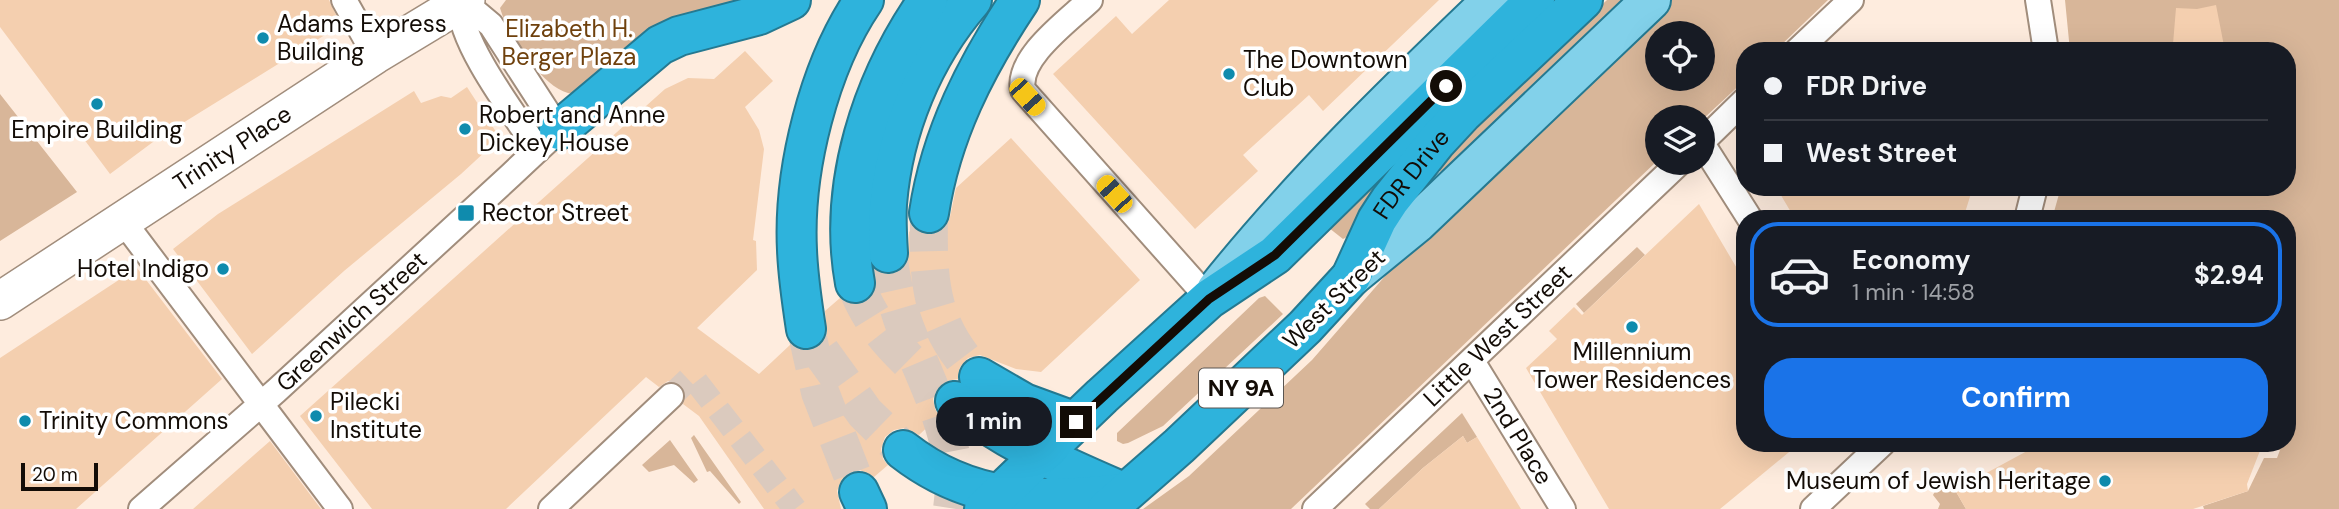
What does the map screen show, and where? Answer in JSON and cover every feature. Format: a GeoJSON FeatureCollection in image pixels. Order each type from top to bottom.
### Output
{"type":"FeatureCollection","features":[{"type":"Feature","properties":{"kind":"highway"},"geometry":{"type":"LineString","coordinates":[[549,140],[660,45],[679,36],[760,15],[791,0]]}},
{"type":"Feature","properties":{"kind":"highway"},"geometry":{"type":"LineString","coordinates":[[806,329],[797,248],[799,201],[805,158],[815,114],[829,72],[847,30],[864,0]]}},
{"type":"Feature","properties":{"kind":"highway"},"geometry":{"type":"LineString","coordinates":[[855,283],[850,232],[858,160],[866,127],[892,58],[928,0]]}},
{"type":"Feature","properties":{"kind":"highway"},"geometry":{"type":"LineString","coordinates":[[888,253],[887,205],[893,164],[906,115],[917,87],[948,28],[972,0]]}},
{"type":"Feature","properties":{"kind":"highway"},"geometry":{"type":"LineString","coordinates":[[929,213],[938,166],[952,124],[978,69],[1020,0]]}},
{"type":"Feature","properties":{"kind":"highway","name":"FDR Drive"},"geometry":{"type":"LineString","coordinates":[[1209,299],[1275,255],[1535,0]]}},
{"type":"Feature","properties":{"kind":"highway","name":"FDR Drive"},"geometry":{"type":"LineString","coordinates":[[1351,277],[1377,220],[1429,151],[1462,114],[1583,0]]}},
{"type":"Feature","properties":{"kind":"highway","name":"West Street"},"geometry":{"type":"LineString","coordinates":[[1116,501],[1271,360],[1351,277]]}},
{"type":"Feature","properties":{"kind":"highway"},"geometry":{"type":"LineString","coordinates":[[992,502],[1209,299]]}},
{"type":"Feature","properties":{"kind":"highway"},"geometry":{"type":"LineString","coordinates":[[1076,422],[1024,403],[967,389],[993,429],[1116,501]]}},
{"type":"Feature","properties":{"kind":"highway"},"geometry":{"type":"LineString","coordinates":[[903,450],[924,467],[992,502],[1077,498],[1116,501]]}},
{"type":"Feature","properties":{"kind":"main road"},"geometry":{"type":"LineString","coordinates":[[1209,299],[1259,239],[1344,147],[1492,0]]}},
{"type":"Feature","properties":{"kind":"main road","name":"West Street"},"geometry":{"type":"LineString","coordinates":[[1351,277],[1417,223],[1651,0]]}},
{"type":"Feature","properties":{"kind":"main road","name":"Trinity Place"},"geometry":{"type":"LineString","coordinates":[[0,300],[375,55],[463,2]]}},
{"type":"Feature","properties":{"kind":"street"},"geometry":{"type":"LineString","coordinates":[[344,0],[375,55]]}},
{"type":"Feature","properties":{"kind":"street"},"geometry":{"type":"LineString","coordinates":[[1090,0],[1035,53],[1023,71],[1021,86],[1027,97],[1209,299]]}},
{"type":"Feature","properties":{"kind":"street"},"geometry":{"type":"LineString","coordinates":[[1807,42],[1852,0]]}},
{"type":"Feature","properties":{"kind":"street"},"geometry":{"type":"LineString","coordinates":[[2038,0],[2045,42]]}},
{"type":"Feature","properties":{"kind":"street"},"geometry":{"type":"LineString","coordinates":[[463,2],[491,25],[549,140]]}},
{"type":"Feature","properties":{"kind":"street"},"geometry":{"type":"LineString","coordinates":[[1715,131],[1736,109]]}},
{"type":"Feature","properties":{"kind":"street","name":"Greenwich Street"},"geometry":{"type":"LineString","coordinates":[[141,509],[261,404],[549,140]]}},
{"type":"Feature","properties":{"kind":"street"},"geometry":{"type":"LineString","coordinates":[[1715,162],[1744,210]]}},
{"type":"Feature","properties":{"kind":"street","name":"Little West Street"},"geometry":{"type":"LineString","coordinates":[[1315,509],[1666,175]]}},
{"type":"Feature","properties":{"kind":"street"},"geometry":{"type":"LineString","coordinates":[[122,222],[340,509]]}},
{"type":"Feature","properties":{"kind":"street","name":"2nd Place"},"geometry":{"type":"LineString","coordinates":[[1472,361],[1563,509]]}},
{"type":"Feature","properties":{"kind":"street"},"geometry":{"type":"LineString","coordinates":[[551,509],[671,396]]}},
{"type":"Feature","properties":{"kind":"street"},"geometry":{"type":"LineString","coordinates":[[1813,509],[1873,452]]}},
{"type":"Feature","properties":{"kind":"green space","name":"Elizabeth H. Berger Plaza"},"geometry":{"type":"Polygon","coordinates":[[[506,0],[761,0],[573,94],[551,84],[523,51],[500,8],[506,0]]]}},
{"type":"Feature","properties":{"kind":"green space"},"geometry":{"type":"Polygon","coordinates":[[[1607,0],[1631,0],[1442,173],[1437,168],[1446,150],[1607,0]]]}},
{"type":"Feature","properties":{"kind":"green space"},"geometry":{"type":"Polygon","coordinates":[[[1672,0],[1828,0],[1784,42],[1736,42],[1736,88],[1715,108],[1715,105],[1645,105],[1645,172],[1291,509],[1143,509],[1189,476],[1312,360],[1400,259],[1455,202],[1645,25],[1645,91],[1715,91],[1715,21],[1649,21],[1672,0]]]}},
{"type":"Feature","properties":{"kind":"green space"},"geometry":{"type":"Polygon","coordinates":[[[2065,0],[2339,0],[2339,509],[2204,509],[2203,506],[2248,491],[2264,458],[2277,458],[2279,452],[2296,452],[2296,210],[2055,210],[2058,196],[2296,196],[2296,42],[2069,42],[2065,0]]]}},
{"type":"Feature","properties":{"kind":"green space"},"geometry":{"type":"Polygon","coordinates":[[[0,94],[77,192],[0,241],[0,94]]]}},
{"type":"Feature","properties":{"kind":"green space"},"geometry":{"type":"Polygon","coordinates":[[[1383,170],[1391,177],[1343,239],[1329,228],[1383,170]]]}},
{"type":"Feature","properties":{"kind":"green space"},"geometry":{"type":"Polygon","coordinates":[[[1637,247],[1645,255],[1584,313],[1576,304],[1637,247]]]}},
{"type":"Feature","properties":{"kind":"green space"},"geometry":{"type":"Polygon","coordinates":[[[1265,296],[1283,314],[1163,426],[1128,443],[1117,441],[1117,433],[1259,298],[1265,296]]]}},
{"type":"Feature","properties":{"kind":"green space"},"geometry":{"type":"Polygon","coordinates":[[[1462,413],[1477,437],[1467,443],[1463,436],[1379,509],[1370,509],[1365,504],[1462,413]]]}},
{"type":"Feature","properties":{"kind":"green space"},"geometry":{"type":"Polygon","coordinates":[[[694,435],[741,502],[739,504],[710,471],[707,472],[691,438],[694,435]]]}},
{"type":"Feature","properties":{"kind":"green space"},"geometry":{"type":"Polygon","coordinates":[[[670,440],[698,480],[694,483],[674,465],[649,472],[642,465],[670,440]]]}},
{"type":"Feature","properties":{"kind":"green space"},"geometry":{"type":"Polygon","coordinates":[[[1945,473],[1963,480],[1963,486],[1955,490],[1966,509],[1938,509],[1940,504],[1933,495],[1945,473]]]}},
{"type":"Feature","properties":{"kind":"building"},"geometry":{"type":"Polygon","coordinates":[[[0,0],[329,0],[341,25],[157,139],[110,174],[0,27],[0,0]]]}},
{"type":"Feature","properties":{"kind":"building"},"geometry":{"type":"Polygon","coordinates":[[[1169,0],[1439,0],[1323,111],[1309,95],[1243,155],[1258,171],[1195,229],[1053,74],[1116,16],[1132,34],[1169,0]]]}},
{"type":"Feature","properties":{"kind":"building"},"geometry":{"type":"Polygon","coordinates":[[[2216,5],[2223,42],[2173,42],[2176,8],[2197,9],[2216,5]]]}},
{"type":"Feature","properties":{"kind":"building"},"geometry":{"type":"Polygon","coordinates":[[[745,51],[773,81],[745,107],[759,130],[764,149],[753,240],[756,241],[757,270],[697,328],[759,374],[791,344],[799,350],[809,351],[820,346],[827,336],[825,311],[840,298],[857,305],[869,300],[875,291],[876,270],[889,275],[901,271],[908,262],[909,232],[914,228],[924,234],[936,234],[945,228],[956,188],[1011,138],[1140,280],[1041,372],[1016,369],[980,355],[968,358],[960,367],[958,379],[946,381],[937,388],[933,399],[939,416],[937,418],[919,435],[904,428],[894,430],[885,437],[881,449],[883,459],[888,465],[874,477],[860,470],[850,472],[842,479],[837,491],[841,509],[764,509],[699,416],[683,404],[686,393],[682,386],[668,381],[659,387],[646,377],[506,509],[372,509],[300,416],[665,89],[688,78],[714,79],[745,51]]]}},
{"type":"Feature","properties":{"kind":"building"},"geometry":{"type":"Polygon","coordinates":[[[467,87],[500,138],[344,271],[252,354],[173,249],[218,214],[414,91],[421,103],[441,96],[451,98],[467,87]]]}},
{"type":"Feature","properties":{"kind":"building"},"geometry":{"type":"Polygon","coordinates":[[[1781,196],[1970,196],[1966,210],[1790,210],[1781,196]]]}},
{"type":"Feature","properties":{"kind":"building"},"geometry":{"type":"Polygon","coordinates":[[[1699,204],[1736,267],[1736,452],[1789,452],[1720,509],[1609,509],[1526,368],[1557,339],[1549,331],[1574,307],[1582,315],[1699,204]]]}},
{"type":"Feature","properties":{"kind":"building"},"geometry":{"type":"Polygon","coordinates":[[[137,268],[222,379],[76,509],[0,509],[0,358],[137,268]]]}},
{"type":"Feature","properties":{"kind":"building"},"geometry":{"type":"Polygon","coordinates":[[[1463,436],[1467,443],[1477,437],[1521,509],[1379,509],[1423,468],[1463,436]]]}},
{"type":"Feature","properties":{"kind":"building"},"geometry":{"type":"Polygon","coordinates":[[[270,441],[321,509],[193,509],[228,478],[270,441]]]}},
{"type":"Feature","properties":{"kind":"building"},"geometry":{"type":"Polygon","coordinates":[[[2025,452],[2259,452],[2247,484],[2248,491],[2193,509],[1966,509],[1955,490],[2025,452]]]}},
{"type":"Feature","properties":{"kind":"tunnel"},"geometry":{"type":"LineString","coordinates":[[929,213],[929,260],[935,301],[950,339],[979,377]]}},
{"type":"Feature","properties":{"kind":"tunnel"},"geometry":{"type":"LineString","coordinates":[[888,253],[902,318],[947,438],[954,485],[952,509]]}},
{"type":"Feature","properties":{"kind":"tunnel"},"geometry":{"type":"LineString","coordinates":[[855,283],[879,328],[913,365]]}},
{"type":"Feature","properties":{"kind":"tunnel"},"geometry":{"type":"LineString","coordinates":[[806,329],[820,392],[859,492]]}},
{"type":"Feature","properties":{"kind":"tunnel"},"geometry":{"type":"LineString","coordinates":[[821,352],[865,413],[903,450]]}},
{"type":"Feature","properties":{"kind":"tunnel"},"geometry":{"type":"LineString","coordinates":[[671,396],[692,376],[795,509]]}},
{"type":"Feature","properties":{"kind":"place","name":"Adams Express Building"},"geometry":{"type":"Point","coordinates":[263,38]}},
{"type":"Feature","properties":{"kind":"place","name":"The Downtown Club"},"geometry":{"type":"Point","coordinates":[1229,74]}},
{"type":"Feature","properties":{"kind":"place","name":"Empire Building"},"geometry":{"type":"Point","coordinates":[97,104]}},
{"type":"Feature","properties":{"kind":"place","name":"Robert and Anne Dickey House"},"geometry":{"type":"Point","coordinates":[465,129]}},
{"type":"Feature","properties":{"kind":"place","name":"Rector Street"},"geometry":{"type":"Point","coordinates":[466,213]}},
{"type":"Feature","properties":{"kind":"place","name":"Hotel Indigo"},"geometry":{"type":"Point","coordinates":[223,269]}},
{"type":"Feature","properties":{"kind":"place","name":"Millennium Tower Residences"},"geometry":{"type":"Point","coordinates":[1632,327]}},
{"type":"Feature","properties":{"kind":"place","name":"Pilecki Institute"},"geometry":{"type":"Point","coordinates":[316,416]}},
{"type":"Feature","properties":{"kind":"place","name":"Trinity Commons"},"geometry":{"type":"Point","coordinates":[25,421]}},
{"type":"Feature","properties":{"kind":"place","name":"Museum of Jewish Heritage"},"geometry":{"type":"Point","coordinates":[2105,481]}},
{"type":"Feature","properties":{"kind":"route"},"geometry":{"type":"LineString","coordinates":[[1076,422],[1209,299],[1275,255],[1446,86]]}}]}
